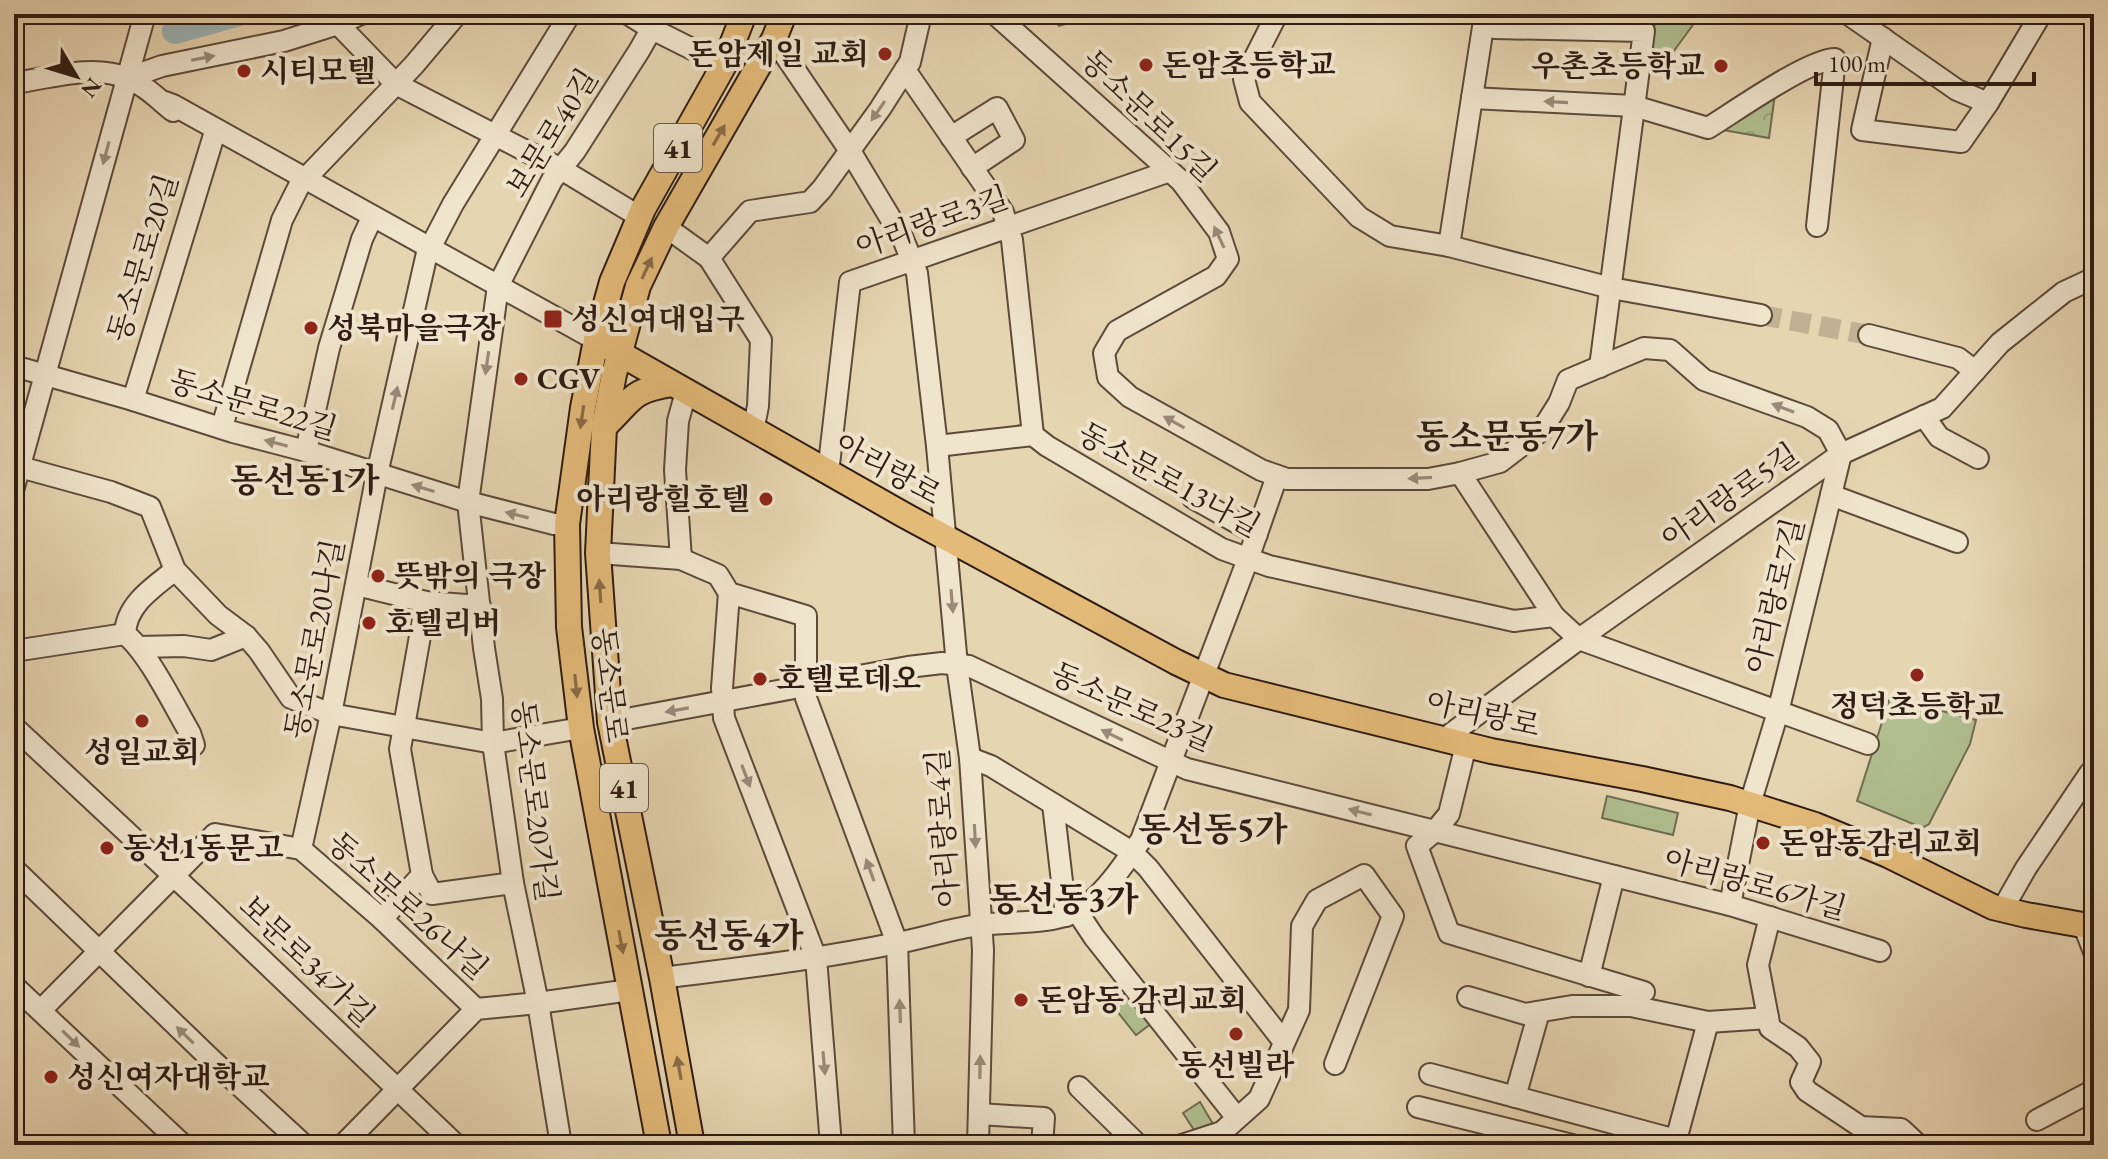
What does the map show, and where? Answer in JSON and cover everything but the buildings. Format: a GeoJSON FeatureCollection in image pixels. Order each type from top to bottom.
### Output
{"type":"FeatureCollection","features":[{"type":"Feature","properties":{"kind":"main road","name":"동소문로"},"geometry":{"type":"LineString","coordinates":[[659,1145],[581,728],[569,627],[567,524],[583,408],[596,340],[612,282],[640,217],[724,65],[744,14]]}},
{"type":"Feature","properties":{"kind":"main road","name":"동소문로"},"geometry":{"type":"LineString","coordinates":[[692,1145],[610,722],[598,553],[604,427],[619,354],[638,286],[666,227],[774,39],[784,14]]}},
{"type":"Feature","properties":{"kind":"main road"},"geometry":{"type":"LineString","coordinates":[[596,340],[619,354]]}},
{"type":"Feature","properties":{"kind":"main road","name":"아리랑로"},"geometry":{"type":"LineString","coordinates":[[619,354],[946,538],[1224,685],[1455,742],[1750,804],[1815,825],[1888,855],[1993,907],[2089,926]]}},
{"type":"Feature","properties":{"kind":"main road"},"geometry":{"type":"LineString","coordinates":[[604,427],[637,393],[649,387],[679,388]]}},
{"type":"Feature","properties":{"kind":"street"},"geometry":{"type":"LineString","coordinates":[[14,83],[85,72],[107,73],[162,66],[270,44],[361,14]]}},
{"type":"Feature","properties":{"kind":"street"},"geometry":{"type":"LineString","coordinates":[[222,427],[282,220],[302,182],[396,84],[457,14]]}},
{"type":"Feature","properties":{"kind":"street","name":"동소문로20나길"},"geometry":{"type":"LineString","coordinates":[[301,849],[331,714],[377,474],[429,250],[453,204],[570,14]]}},
{"type":"Feature","properties":{"kind":"street"},"geometry":{"type":"LineString","coordinates":[[628,14],[656,21],[724,65]]}},
{"type":"Feature","properties":{"kind":"street"},"geometry":{"type":"LineString","coordinates":[[709,258],[750,211],[810,202],[822,189],[910,62],[921,14]]}},
{"type":"Feature","properties":{"kind":"street","name":"동소문로15길"},"geometry":{"type":"LineString","coordinates":[[995,14],[1181,181],[1219,232],[1228,259],[1216,276],[1117,331],[1104,353],[1108,377],[1130,397],[1261,470],[1287,479],[1428,479],[1500,462],[1542,430],[1559,403],[1568,380],[1644,348],[1670,350],[1704,380],[1807,417],[1828,430],[1841,454]]}},
{"type":"Feature","properties":{"kind":"street"},"geometry":{"type":"LineString","coordinates":[[1277,14],[1244,79],[1250,102],[1359,217],[1390,236],[1449,246],[1611,288],[1761,315]]}},
{"type":"Feature","properties":{"kind":"street"},"geometry":{"type":"LineString","coordinates":[[1449,246],[1485,14]]}},
{"type":"Feature","properties":{"kind":"street"},"geometry":{"type":"LineString","coordinates":[[1497,14],[1495,28],[1644,31],[1600,367]]}},
{"type":"Feature","properties":{"kind":"street"},"geometry":{"type":"LineString","coordinates":[[1848,14],[1957,90],[1988,103]]}},
{"type":"Feature","properties":{"kind":"street"},"geometry":{"type":"LineString","coordinates":[[1883,38],[1862,130],[1961,142],[2041,14]]}},
{"type":"Feature","properties":{"kind":"street"},"geometry":{"type":"LineString","coordinates":[[14,487],[145,16]]}},
{"type":"Feature","properties":{"kind":"street","name":"보문로40길"},"geometry":{"type":"LineString","coordinates":[[498,286],[552,180],[575,151],[656,21]]}},
{"type":"Feature","properties":{"kind":"street"},"geometry":{"type":"LineString","coordinates":[[338,24],[396,84],[561,169],[640,217]]}},
{"type":"Feature","properties":{"kind":"street","name":"아리랑로4길"},"geometry":{"type":"LineString","coordinates":[[774,39],[850,151],[903,239],[917,273],[957,665],[970,758],[983,950],[978,1145]]}},
{"type":"Feature","properties":{"kind":"street"},"geometry":{"type":"LineString","coordinates":[[1472,98],[1634,106],[1708,128],[1811,66],[1824,59],[1835,59],[1817,226]]}},
{"type":"Feature","properties":{"kind":"street"},"geometry":{"type":"LineString","coordinates":[[130,70],[170,109],[429,250]]}},
{"type":"Feature","properties":{"kind":"street","name":"동소문로13나길"},"geometry":{"type":"LineString","coordinates":[[905,70],[1003,212],[1012,240],[1033,435],[1222,549],[1248,559],[1514,621],[1554,616]]}},
{"type":"Feature","properties":{"kind":"street"},"geometry":{"type":"LineString","coordinates":[[165,102],[370,222],[455,262],[596,340]]}},
{"type":"Feature","properties":{"kind":"street"},"geometry":{"type":"LineString","coordinates":[[951,137],[997,108],[1014,140],[972,168]]}},
{"type":"Feature","properties":{"kind":"street","name":"동소문로20길"},"geometry":{"type":"LineString","coordinates":[[133,400],[214,135]]}},
{"type":"Feature","properties":{"kind":"street","name":"아리랑로3길"},"geometry":{"type":"LineString","coordinates":[[828,473],[850,282],[1170,171]]}},
{"type":"Feature","properties":{"kind":"street"},"geometry":{"type":"LineString","coordinates":[[306,451],[329,348],[370,222]]}},
{"type":"Feature","properties":{"kind":"street"},"geometry":{"type":"LineString","coordinates":[[666,227],[709,258],[761,340],[758,406],[753,431]]}},
{"type":"Feature","properties":{"kind":"street","name":"아리랑로5길"},"geometry":{"type":"LineString","coordinates":[[1455,742],[1579,639],[1841,454],[1942,408],[2000,343],[2064,292],[2094,278]]}},
{"type":"Feature","properties":{"kind":"street","name":"동소문로20가길"},"geometry":{"type":"LineString","coordinates":[[498,286],[468,502],[492,699],[493,743],[513,883],[538,1003],[561,1145]]}},
{"type":"Feature","properties":{"kind":"street"},"geometry":{"type":"LineString","coordinates":[[1878,336],[1958,358],[1975,371]]}},
{"type":"Feature","properties":{"kind":"street","name":"동소문로22길"},"geometry":{"type":"LineString","coordinates":[[14,366],[468,502],[554,524],[567,524]]}},
{"type":"Feature","properties":{"kind":"street"},"geometry":{"type":"LineString","coordinates":[[679,388],[675,470],[681,559]]}},
{"type":"Feature","properties":{"kind":"street"},"geometry":{"type":"LineString","coordinates":[[1924,416],[1939,437],[1978,458]]}},
{"type":"Feature","properties":{"kind":"street"},"geometry":{"type":"LineString","coordinates":[[937,446],[1033,435]]}},
{"type":"Feature","properties":{"kind":"street","name":"아리랑로7길"},"geometry":{"type":"LineString","coordinates":[[1750,804],[1778,712],[1841,454]]}},
{"type":"Feature","properties":{"kind":"street"},"geometry":{"type":"LineString","coordinates":[[20,467],[111,492],[150,507],[175,570],[218,615],[246,636],[291,698],[331,714],[493,743],[581,728]]}},
{"type":"Feature","properties":{"kind":"street"},"geometry":{"type":"LineString","coordinates":[[1460,473],[1554,616],[1579,639],[1778,712]]}},
{"type":"Feature","properties":{"kind":"street"},"geometry":{"type":"LineString","coordinates":[[662,978],[816,958],[980,925],[1052,919],[1087,905],[1116,876],[1141,840],[1277,476]]}},
{"type":"Feature","properties":{"kind":"street","name":"아리랑로7길"},"geometry":{"type":"LineString","coordinates":[[1831,495],[1957,542]]}},
{"type":"Feature","properties":{"kind":"street"},"geometry":{"type":"LineString","coordinates":[[1193,498],[1257,534]]}},
{"type":"Feature","properties":{"kind":"street"},"geometry":{"type":"LineString","coordinates":[[598,553],[681,559],[718,575],[729,593],[722,702],[724,718],[816,958],[831,1145]]}},
{"type":"Feature","properties":{"kind":"street"},"geometry":{"type":"LineString","coordinates":[[175,570],[142,597],[126,623],[132,641],[190,733],[194,745]]}},
{"type":"Feature","properties":{"kind":"street"},"geometry":{"type":"LineString","coordinates":[[357,585],[426,602],[480,606]]}},
{"type":"Feature","properties":{"kind":"street"},"geometry":{"type":"LineString","coordinates":[[729,593],[806,616],[806,698],[897,943],[904,1145]]}},
{"type":"Feature","properties":{"kind":"street"},"geometry":{"type":"LineString","coordinates":[[426,602],[400,749],[422,875],[432,894],[513,883]]}},
{"type":"Feature","properties":{"kind":"street"},"geometry":{"type":"LineString","coordinates":[[14,651],[132,641],[211,650],[246,636]]}},
{"type":"Feature","properties":{"kind":"street","name":"동소문로23길"},"geometry":{"type":"LineString","coordinates":[[610,722],[908,667],[942,663],[969,666],[1187,769],[1435,831]]}},
{"type":"Feature","properties":{"kind":"street","name":"아리랑로7길"},"geometry":{"type":"LineString","coordinates":[[1778,712],[1868,744]]}},
{"type":"Feature","properties":{"kind":"street","name":"보문로34가길"},"geometry":{"type":"LineString","coordinates":[[14,727],[456,1145]]}},
{"type":"Feature","properties":{"kind":"street"},"geometry":{"type":"LineString","coordinates":[[1455,742],[1449,814],[1417,846],[1449,933],[1644,992]]}},
{"type":"Feature","properties":{"kind":"street"},"geometry":{"type":"LineString","coordinates":[[970,758],[991,766],[1132,852],[1148,868],[1284,1042]]}},
{"type":"Feature","properties":{"kind":"street"},"geometry":{"type":"LineString","coordinates":[[2002,910],[2026,868],[2094,770]]}},
{"type":"Feature","properties":{"kind":"street"},"geometry":{"type":"LineString","coordinates":[[1053,804],[1071,913],[1094,937],[1237,1118]]}},
{"type":"Feature","properties":{"kind":"street"},"geometry":{"type":"LineString","coordinates":[[1730,905],[1750,804]]}},
{"type":"Feature","properties":{"kind":"street","name":"아리랑로6가길"},"geometry":{"type":"LineString","coordinates":[[1435,831],[1730,905],[1880,951]]}},
{"type":"Feature","properties":{"kind":"street","name":"동소문로26나길"},"geometry":{"type":"LineString","coordinates":[[175,877],[215,834],[301,849],[382,919],[476,1009]]}},
{"type":"Feature","properties":{"kind":"street"},"geometry":{"type":"LineString","coordinates":[[14,869],[304,1145]]}},
{"type":"Feature","properties":{"kind":"street"},"geometry":{"type":"LineString","coordinates":[[382,919],[422,875]]}},
{"type":"Feature","properties":{"kind":"street"},"geometry":{"type":"LineString","coordinates":[[1182,1145],[1222,1132],[1259,1099],[1299,1010],[1302,926],[1317,900],[1364,875],[1393,916],[1335,1064]]}},
{"type":"Feature","properties":{"kind":"street"},"geometry":{"type":"LineString","coordinates":[[1589,976],[1614,876]]}},
{"type":"Feature","properties":{"kind":"street"},"geometry":{"type":"LineString","coordinates":[[41,1010],[175,877]]}},
{"type":"Feature","properties":{"kind":"street"},"geometry":{"type":"LineString","coordinates":[[1770,917],[1758,965],[1770,1028],[1798,1047],[1810,1062],[1801,1082],[1807,1091],[1861,1127],[1901,1129],[1915,1142],[1914,1145]]}},
{"type":"Feature","properties":{"kind":"street"},"geometry":{"type":"LineString","coordinates":[[2089,926],[2094,952]]}},
{"type":"Feature","properties":{"kind":"street"},"geometry":{"type":"LineString","coordinates":[[14,986],[183,1145]]}},
{"type":"Feature","properties":{"kind":"street"},"geometry":{"type":"LineString","coordinates":[[343,1145],[476,1009],[630,990]]}},
{"type":"Feature","properties":{"kind":"street"},"geometry":{"type":"LineString","coordinates":[[1468,997],[1525,1014],[1572,1006],[1631,1006],[1708,1022],[1768,1018]]}},
{"type":"Feature","properties":{"kind":"street"},"geometry":{"type":"LineString","coordinates":[[1515,1097],[1539,1012]]}},
{"type":"Feature","properties":{"kind":"street"},"geometry":{"type":"LineString","coordinates":[[1572,1145],[1425,1109],[1437,1076],[1676,1140],[1708,1022]]}},
{"type":"Feature","properties":{"kind":"street"},"geometry":{"type":"LineString","coordinates":[[1079,1087],[1138,1145]]}},
{"type":"Feature","properties":{"kind":"street"},"geometry":{"type":"LineString","coordinates":[[2037,1120],[2094,1090]]}},
{"type":"Feature","properties":{"kind":"street"},"geometry":{"type":"LineString","coordinates":[[979,1114],[1044,1118],[1042,1145]]}},
{"type":"Feature","properties":{"kind":"green space"},"geometry":{"type":"Polygon","coordinates":[[[1046,14],[1078,14],[1073,22],[1059,26],[1046,14]]]}},
{"type":"Feature","properties":{"kind":"green space"},"geometry":{"type":"Polygon","coordinates":[[[1657,14],[1701,14],[1665,63],[1647,59],[1657,14]]]}},
{"type":"Feature","properties":{"kind":"green space"},"geometry":{"type":"Polygon","coordinates":[[[1775,94],[1769,138],[1717,129],[1775,94]]]}},
{"type":"Feature","properties":{"kind":"green space"},"geometry":{"type":"Polygon","coordinates":[[[1890,697],[1976,720],[1970,744],[1929,824],[1924,827],[1857,801],[1890,697]]]}},
{"type":"Feature","properties":{"kind":"green space"},"geometry":{"type":"Polygon","coordinates":[[[1607,796],[1678,813],[1673,835],[1602,818],[1607,796]]]}},
{"type":"Feature","properties":{"kind":"green space"},"geometry":{"type":"Polygon","coordinates":[[[1128,982],[1156,1020],[1136,1035],[1108,1000],[1128,982]]]}},
{"type":"Feature","properties":{"kind":"green space"},"geometry":{"type":"Polygon","coordinates":[[[1200,1102],[1213,1124],[1194,1130],[1183,1113],[1200,1102]]]}},
{"type":"Feature","properties":{"kind":"waterway"},"geometry":{"type":"LineString","coordinates":[[175,31],[236,14]]}},
{"type":"Feature","properties":{"kind":"tunnel"},"geometry":{"type":"LineString","coordinates":[[1761,315],[1869,335]]}},
{"type":"Feature","properties":{"kind":"place","name":"돈암제일 교회"},"geometry":{"type":"Point","coordinates":[885,54]}},
{"type":"Feature","properties":{"kind":"place","name":"돈암초등학교"},"geometry":{"type":"Point","coordinates":[1146,65]}},
{"type":"Feature","properties":{"kind":"place","name":"우촌초등학교"},"geometry":{"type":"Point","coordinates":[1721,66]}},
{"type":"Feature","properties":{"kind":"place","name":"시티모텔"},"geometry":{"type":"Point","coordinates":[244,71]}},
{"type":"Feature","properties":{"kind":"place","name":"성신여대입구"},"geometry":{"type":"Point","coordinates":[553,319]}},
{"type":"Feature","properties":{"kind":"place","name":"성북마을극장"},"geometry":{"type":"Point","coordinates":[311,328]}},
{"type":"Feature","properties":{"kind":"place","name":"CGV"},"geometry":{"type":"Point","coordinates":[521,379]}},
{"type":"Feature","properties":{"kind":"place","name":"아리랑힐호텔"},"geometry":{"type":"Point","coordinates":[766,499]}},
{"type":"Feature","properties":{"kind":"place","name":"뜻밖의 극장"},"geometry":{"type":"Point","coordinates":[378,576]}},
{"type":"Feature","properties":{"kind":"place","name":"호텔리버"},"geometry":{"type":"Point","coordinates":[369,623]}},
{"type":"Feature","properties":{"kind":"place","name":"정덕초등학교"},"geometry":{"type":"Point","coordinates":[1917,675]}},
{"type":"Feature","properties":{"kind":"place","name":"호텔로데오"},"geometry":{"type":"Point","coordinates":[760,679]}},
{"type":"Feature","properties":{"kind":"place","name":"성일교회"},"geometry":{"type":"Point","coordinates":[142,721]}},
{"type":"Feature","properties":{"kind":"place","name":"돈암동감리교회"},"geometry":{"type":"Point","coordinates":[1763,843]}},
{"type":"Feature","properties":{"kind":"place","name":"동선1동문고"},"geometry":{"type":"Point","coordinates":[107,848]}},
{"type":"Feature","properties":{"kind":"place","name":"돈암동 감리교회"},"geometry":{"type":"Point","coordinates":[1021,1000]}},
{"type":"Feature","properties":{"kind":"place","name":"동선빌라"},"geometry":{"type":"Point","coordinates":[1236,1034]}},
{"type":"Feature","properties":{"kind":"place","name":"성신여자대학교"},"geometry":{"type":"Point","coordinates":[51,1077]}},
{"type":"Feature","properties":{"kind":"district","name":"동소문동7가"},"geometry":{"type":"Point","coordinates":[1507,436]}},
{"type":"Feature","properties":{"kind":"district","name":"동선동1가"},"geometry":{"type":"Point","coordinates":[305,480]}},
{"type":"Feature","properties":{"kind":"district","name":"동선동5가"},"geometry":{"type":"Point","coordinates":[1213,829]}},
{"type":"Feature","properties":{"kind":"district","name":"동선동3가"},"geometry":{"type":"Point","coordinates":[1064,899]}},
{"type":"Feature","properties":{"kind":"district","name":"동선동4가"},"geometry":{"type":"Point","coordinates":[729,935]}}]}
